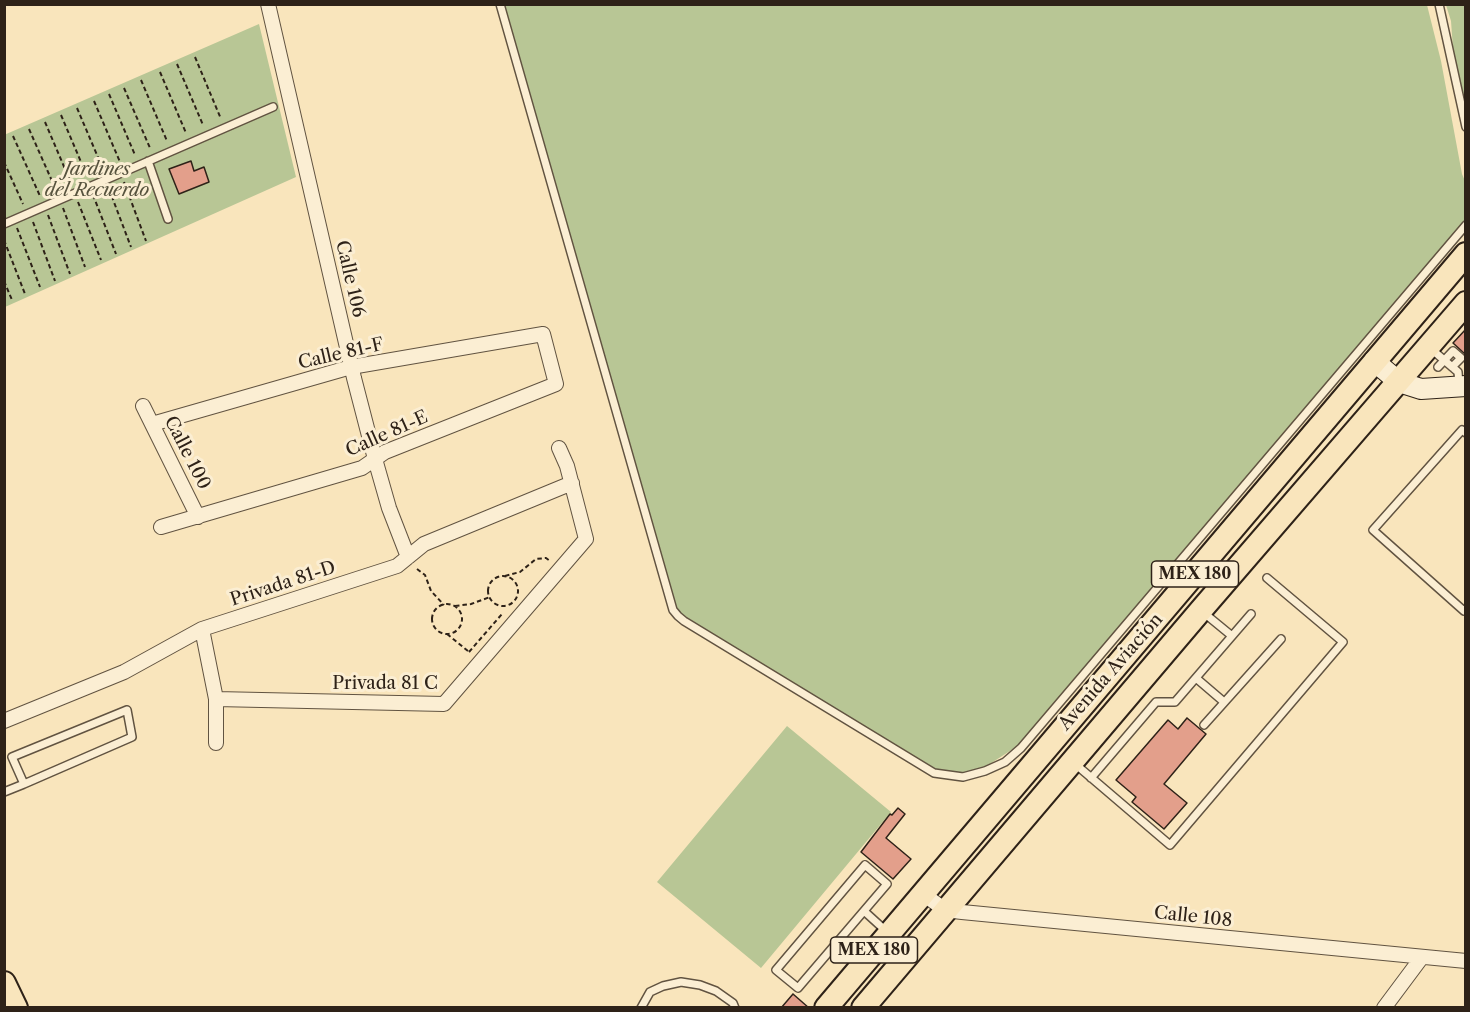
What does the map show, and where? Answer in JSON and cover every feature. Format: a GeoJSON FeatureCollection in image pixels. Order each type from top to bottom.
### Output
{"type":"FeatureCollection","features":[{"type":"Feature","properties":{"kind":"main road","name":"Avenida Aviación"},"geometry":{"type":"LineString","coordinates":[[826,1008],[1466,254]]}},
{"type":"Feature","properties":{"kind":"main road","name":"Avenida Aviación"},"geometry":{"type":"LineString","coordinates":[[863,1008],[1201,610],[1399,382],[1437,358],[1466,303]]}},
{"type":"Feature","properties":{"kind":"main road"},"geometry":{"type":"LineString","coordinates":[[1374,362],[1399,382],[1421,389],[1462,387]]}},
{"type":"Feature","properties":{"kind":"main road"},"geometry":{"type":"LineString","coordinates":[[4,982],[16,1008]]}},
{"type":"Feature","properties":{"kind":"street","name":"Calle 106"},"geometry":{"type":"LineString","coordinates":[[268,4],[351,367],[375,459],[408,557]]}},
{"type":"Feature","properties":{"kind":"street","name":"Calle 81-F"},"geometry":{"type":"LineString","coordinates":[[152,424],[351,367],[543,334],[556,384]]}},
{"type":"Feature","properties":{"kind":"street","name":"Calle 81-E"},"geometry":{"type":"LineString","coordinates":[[161,527],[362,468],[391,449],[556,384]]}},
{"type":"Feature","properties":{"kind":"street","name":"Calle 100"},"geometry":{"type":"LineString","coordinates":[[143,406],[198,517]]}},
{"type":"Feature","properties":{"kind":"street"},"geometry":{"type":"LineString","coordinates":[[559,448],[572,483]]}},
{"type":"Feature","properties":{"kind":"street","name":"Privada 81 C"},"geometry":{"type":"LineString","coordinates":[[216,699],[444,704],[586,540],[572,483]]}},
{"type":"Feature","properties":{"kind":"street","name":"Privada 81-D"},"geometry":{"type":"LineString","coordinates":[[4,722],[124,672],[201,629],[397,567],[424,544],[572,483]]}},
{"type":"Feature","properties":{"kind":"street"},"geometry":{"type":"LineString","coordinates":[[201,629],[216,699],[216,743]]}},
{"type":"Feature","properties":{"kind":"street"},"geometry":{"type":"LineString","coordinates":[[922,893],[945,910]]}},
{"type":"Feature","properties":{"kind":"street","name":"Calle 108"},"geometry":{"type":"LineString","coordinates":[[945,910],[1466,961]]}},
{"type":"Feature","properties":{"kind":"street"},"geometry":{"type":"LineString","coordinates":[[1384,1008],[1422,957]]}},
{"type":"Feature","properties":{"kind":"lane"},"geometry":{"type":"LineString","coordinates":[[500,4],[673,610],[684,621],[934,773],[963,777],[985,771],[1005,762],[1021,748],[1466,225]]}},
{"type":"Feature","properties":{"kind":"lane"},"geometry":{"type":"LineString","coordinates":[[1439,4],[1466,127]]}},
{"type":"Feature","properties":{"kind":"lane"},"geometry":{"type":"LineString","coordinates":[[4,224],[273,107]]}},
{"type":"Feature","properties":{"kind":"lane"},"geometry":{"type":"LineString","coordinates":[[148,161],[168,219]]}},
{"type":"Feature","properties":{"kind":"lane"},"geometry":{"type":"LineString","coordinates":[[1437,358],[1453,351],[1461,358],[1452,367]]}},
{"type":"Feature","properties":{"kind":"lane"},"geometry":{"type":"LineString","coordinates":[[1437,358],[1458,372],[1462,387]]}},
{"type":"Feature","properties":{"kind":"lane"},"geometry":{"type":"LineString","coordinates":[[1466,433],[1462,430],[1373,530],[1464,611],[1466,609]]}},
{"type":"Feature","properties":{"kind":"lane"},"geometry":{"type":"LineString","coordinates":[[1072,761],[1170,845],[1343,642],[1267,578]]}},
{"type":"Feature","properties":{"kind":"lane"},"geometry":{"type":"LineString","coordinates":[[1201,610],[1232,636]]}},
{"type":"Feature","properties":{"kind":"lane"},"geometry":{"type":"LineString","coordinates":[[1091,778],[1156,702],[1175,702],[1251,614]]}},
{"type":"Feature","properties":{"kind":"lane"},"geometry":{"type":"LineString","coordinates":[[1204,725],[1281,639]]}},
{"type":"Feature","properties":{"kind":"lane"},"geometry":{"type":"LineString","coordinates":[[1196,678],[1224,702]]}},
{"type":"Feature","properties":{"kind":"lane"},"geometry":{"type":"LineString","coordinates":[[4,792],[24,784],[132,737],[127,710],[12,758],[24,784]]}},
{"type":"Feature","properties":{"kind":"lane"},"geometry":{"type":"LineString","coordinates":[[865,865],[887,884],[864,911],[798,988],[776,969],[865,865]]}},
{"type":"Feature","properties":{"kind":"lane"},"geometry":{"type":"LineString","coordinates":[[864,911],[888,933]]}},
{"type":"Feature","properties":{"kind":"lane"},"geometry":{"type":"LineString","coordinates":[[641,1008],[650,992],[681,982],[700,985],[716,991],[733,1003],[735,1008]]}},
{"type":"Feature","properties":{"kind":"path"},"geometry":{"type":"LineString","coordinates":[[195,57],[221,119]]}},
{"type":"Feature","properties":{"kind":"path"},"geometry":{"type":"LineString","coordinates":[[177,64],[204,127]]}},
{"type":"Feature","properties":{"kind":"path"},"geometry":{"type":"LineString","coordinates":[[160,72],[187,134]]}},
{"type":"Feature","properties":{"kind":"path"},"geometry":{"type":"LineString","coordinates":[[141,80],[168,142]]}},
{"type":"Feature","properties":{"kind":"path"},"geometry":{"type":"LineString","coordinates":[[124,88],[151,150]]}},
{"type":"Feature","properties":{"kind":"path"},"geometry":{"type":"LineString","coordinates":[[109,94],[135,156]]}},
{"type":"Feature","properties":{"kind":"path"},"geometry":{"type":"LineString","coordinates":[[94,101],[120,163]]}},
{"type":"Feature","properties":{"kind":"path"},"geometry":{"type":"LineString","coordinates":[[77,108],[104,170]]}},
{"type":"Feature","properties":{"kind":"path"},"geometry":{"type":"LineString","coordinates":[[61,115],[88,177]]}},
{"type":"Feature","properties":{"kind":"path"},"geometry":{"type":"LineString","coordinates":[[45,122],[71,184]]}},
{"type":"Feature","properties":{"kind":"path"},"geometry":{"type":"LineString","coordinates":[[29,129],[56,190]]}},
{"type":"Feature","properties":{"kind":"path"},"geometry":{"type":"LineString","coordinates":[[13,136],[40,197]]}},
{"type":"Feature","properties":{"kind":"path"},"geometry":{"type":"LineString","coordinates":[[4,162],[23,204]]}},
{"type":"Feature","properties":{"kind":"path"},"geometry":{"type":"LineString","coordinates":[[124,182],[146,241]]}},
{"type":"Feature","properties":{"kind":"path"},"geometry":{"type":"LineString","coordinates":[[109,189],[131,247]]}},
{"type":"Feature","properties":{"kind":"path"},"geometry":{"type":"LineString","coordinates":[[93,195],[116,254]]}},
{"type":"Feature","properties":{"kind":"path"},"geometry":{"type":"LineString","coordinates":[[78,202],[101,260]]}},
{"type":"Feature","properties":{"kind":"path"},"geometry":{"type":"LineString","coordinates":[[63,208],[86,267]]}},
{"type":"Feature","properties":{"kind":"path"},"geometry":{"type":"LineString","coordinates":[[48,215],[70,274]]}},
{"type":"Feature","properties":{"kind":"path"},"geometry":{"type":"LineString","coordinates":[[33,221],[55,281]]}},
{"type":"Feature","properties":{"kind":"path"},"geometry":{"type":"LineString","coordinates":[[17,228],[40,287]]}},
{"type":"Feature","properties":{"kind":"path"},"geometry":{"type":"LineString","coordinates":[[4,240],[25,294]]}},
{"type":"Feature","properties":{"kind":"path"},"geometry":{"type":"LineString","coordinates":[[4,281],[12,300]]}},
{"type":"Feature","properties":{"kind":"path"},"geometry":{"type":"LineString","coordinates":[[512,603],[498,605],[490,597],[488,590],[492,581],[500,576],[520,572],[536,559],[546,558],[554,565]]}},
{"type":"Feature","properties":{"kind":"path"},"geometry":{"type":"LineString","coordinates":[[417,569],[425,575],[431,591],[444,605]]}},
{"type":"Feature","properties":{"kind":"path"},"geometry":{"type":"LineString","coordinates":[[469,652],[518,595],[514,580],[505,576]]}},
{"type":"Feature","properties":{"kind":"path"},"geometry":{"type":"LineString","coordinates":[[475,657],[447,634],[435,628],[432,618],[436,610],[444,605],[471,604],[490,597]]}},
{"type":"Feature","properties":{"kind":"path"},"geometry":{"type":"LineString","coordinates":[[447,634],[456,631],[462,623],[461,613],[454,606]]}},
{"type":"Feature","properties":{"kind":"green space"},"geometry":{"type":"Polygon","coordinates":[[[503,5],[1427,5],[1441,61],[1465,181],[1465,223],[1016,747],[982,769],[962,774],[935,771],[678,615],[674,608],[503,5]]]}},
{"type":"Feature","properties":{"kind":"green space"},"geometry":{"type":"Polygon","coordinates":[[[1446,5],[1465,5],[1465,118],[1454,63],[1451,21],[1446,5]]]}},
{"type":"Feature","properties":{"kind":"green space","name":"Jardines del Recuerdo"},"geometry":{"type":"Polygon","coordinates":[[[259,24],[296,177],[5,307],[4,135],[259,24]]]}},
{"type":"Feature","properties":{"kind":"green space"},"geometry":{"type":"Polygon","coordinates":[[[787,726],[891,812],[761,968],[657,882],[787,726]]]}},
{"type":"Feature","properties":{"kind":"building"},"geometry":{"type":"Polygon","coordinates":[[[191,161],[194,171],[204,167],[209,182],[179,194],[169,169],[191,161]]]}},
{"type":"Feature","properties":{"kind":"building"},"geometry":{"type":"Polygon","coordinates":[[[1466,329],[1466,355],[1453,343],[1466,329]]]}},
{"type":"Feature","properties":{"kind":"building"},"geometry":{"type":"Polygon","coordinates":[[[1187,718],[1206,734],[1164,784],[1187,803],[1164,829],[1132,802],[1136,797],[1116,780],[1168,720],[1178,729],[1187,718]]]}},
{"type":"Feature","properties":{"kind":"building"},"geometry":{"type":"Polygon","coordinates":[[[898,808],[905,814],[886,838],[911,859],[893,879],[861,852],[890,814],[892,815],[898,808]]]}},
{"type":"Feature","properties":{"kind":"building"},"geometry":{"type":"Polygon","coordinates":[[[793,994],[809,1008],[781,1008],[793,994]]]}}]}
